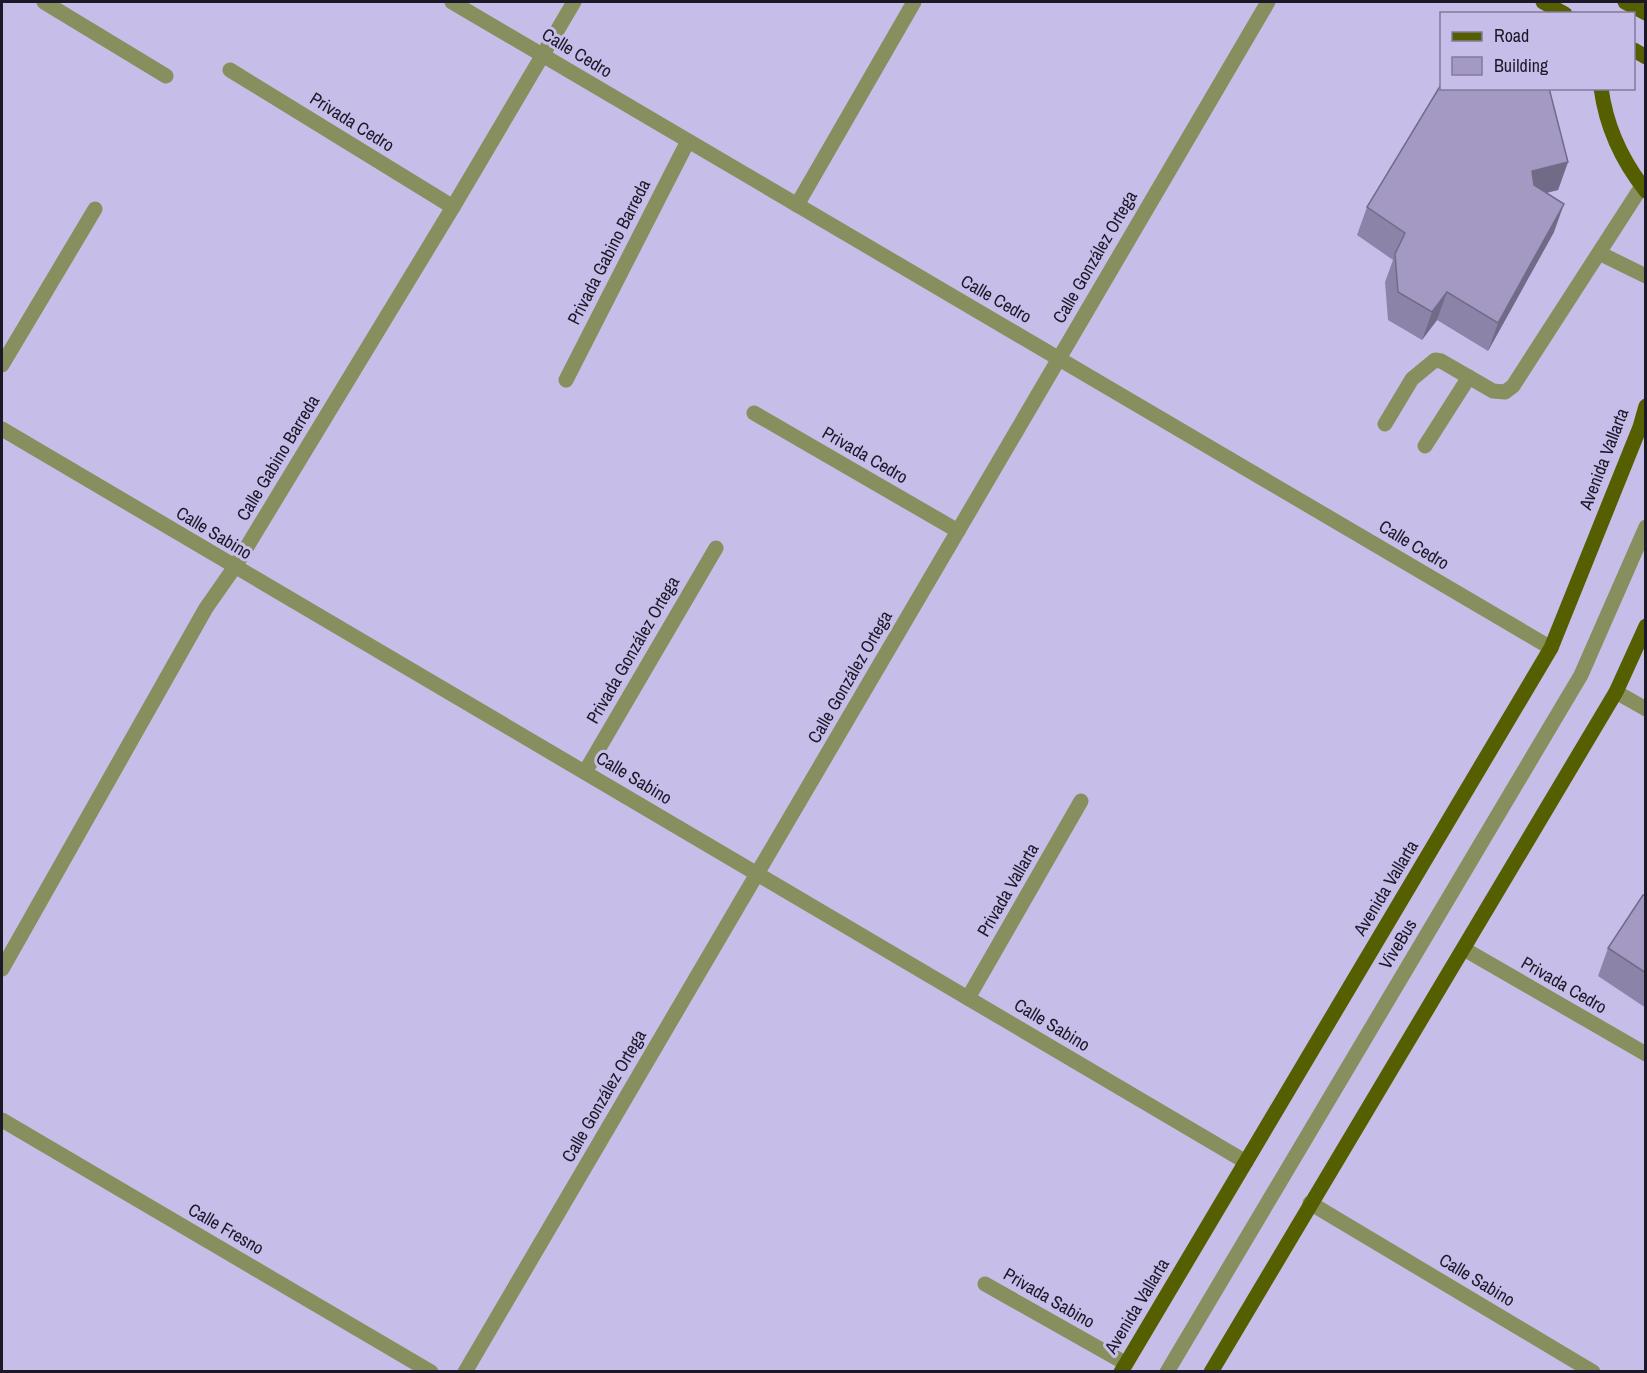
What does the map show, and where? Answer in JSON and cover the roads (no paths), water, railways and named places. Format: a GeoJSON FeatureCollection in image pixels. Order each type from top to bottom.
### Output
{"type":"FeatureCollection","features":[{"type":"Feature","properties":{"kind":"main road"},"geometry":{"type":"LineString","coordinates":[[1543,2],[1561,12]]}},
{"type":"Feature","properties":{"kind":"main road"},"geometry":{"type":"LineString","coordinates":[[1625,2],[1646,13]]}},
{"type":"Feature","properties":{"kind":"main road"},"geometry":{"type":"LineString","coordinates":[[1601,90],[1605,116],[1620,149],[1644,188]]}},
{"type":"Feature","properties":{"kind":"main road","name":"Avenida Vallarta"},"geometry":{"type":"LineString","coordinates":[[1123,1367],[1551,648],[1640,427],[1646,406]]}},
{"type":"Feature","properties":{"kind":"main road"},"geometry":{"type":"LineString","coordinates":[[1211,1371],[1616,692],[1646,626]]}},
{"type":"Feature","properties":{"kind":"street"},"geometry":{"type":"LineString","coordinates":[[44,2],[166,76]]}},
{"type":"Feature","properties":{"kind":"street","name":"Calle Cedro"},"geometry":{"type":"LineString","coordinates":[[452,2],[1551,648]]}},
{"type":"Feature","properties":{"kind":"street","name":"Calle Gabino Barreda"},"geometry":{"type":"LineString","coordinates":[[2,969],[206,608],[234,568],[453,207],[574,2]]}},
{"type":"Feature","properties":{"kind":"street"},"geometry":{"type":"LineString","coordinates":[[797,205],[914,2]]}},
{"type":"Feature","properties":{"kind":"street","name":"Calle González Ortega"},"geometry":{"type":"LineString","coordinates":[[465,1371],[1268,2]]}},
{"type":"Feature","properties":{"kind":"street","name":"Privada Cedro"},"geometry":{"type":"LineString","coordinates":[[230,70],[453,207]]}},
{"type":"Feature","properties":{"kind":"street","name":"Privada Gabino Barreda"},"geometry":{"type":"LineString","coordinates":[[566,380],[688,141]]}},
{"type":"Feature","properties":{"kind":"street"},"geometry":{"type":"LineString","coordinates":[[1385,424],[1412,379],[1435,360],[1499,393],[1513,386],[1644,188]]}},
{"type":"Feature","properties":{"kind":"street"},"geometry":{"type":"LineString","coordinates":[[2,365],[95,209]]}},
{"type":"Feature","properties":{"kind":"street"},"geometry":{"type":"LineString","coordinates":[[1599,253],[1646,276]]}},
{"type":"Feature","properties":{"kind":"street"},"geometry":{"type":"LineString","coordinates":[[1425,446],[1469,377]]}},
{"type":"Feature","properties":{"kind":"street","name":"Privada Cedro"},"geometry":{"type":"LineString","coordinates":[[754,413],[958,531]]}},
{"type":"Feature","properties":{"kind":"street","name":"Calle Sabino"},"geometry":{"type":"LineString","coordinates":[[2,429],[234,568],[1246,1162]]}},
{"type":"Feature","properties":{"kind":"street","name":"ViveBus"},"geometry":{"type":"LineString","coordinates":[[1167,1371],[1581,675],[1646,526]]}},
{"type":"Feature","properties":{"kind":"street","name":"Privada González Ortega"},"geometry":{"type":"LineString","coordinates":[[585,772],[716,548]]}},
{"type":"Feature","properties":{"kind":"street"},"geometry":{"type":"LineString","coordinates":[[1616,692],[1646,709]]}},
{"type":"Feature","properties":{"kind":"street","name":"Privada Vallarta"},"geometry":{"type":"LineString","coordinates":[[968,998],[1082,801]]}},
{"type":"Feature","properties":{"kind":"street","name":"Privada Cedro"},"geometry":{"type":"LineString","coordinates":[[1464,949],[1646,1054]]}},
{"type":"Feature","properties":{"kind":"street","name":"Calle Fresno"},"geometry":{"type":"LineString","coordinates":[[2,1120],[431,1371]]}},
{"type":"Feature","properties":{"kind":"street","name":"Calle Sabino"},"geometry":{"type":"LineString","coordinates":[[1310,1203],[1593,1371]]}},
{"type":"Feature","properties":{"kind":"street","name":"Privada Sabino"},"geometry":{"type":"LineString","coordinates":[[985,1284],[1123,1367]]}}]}
